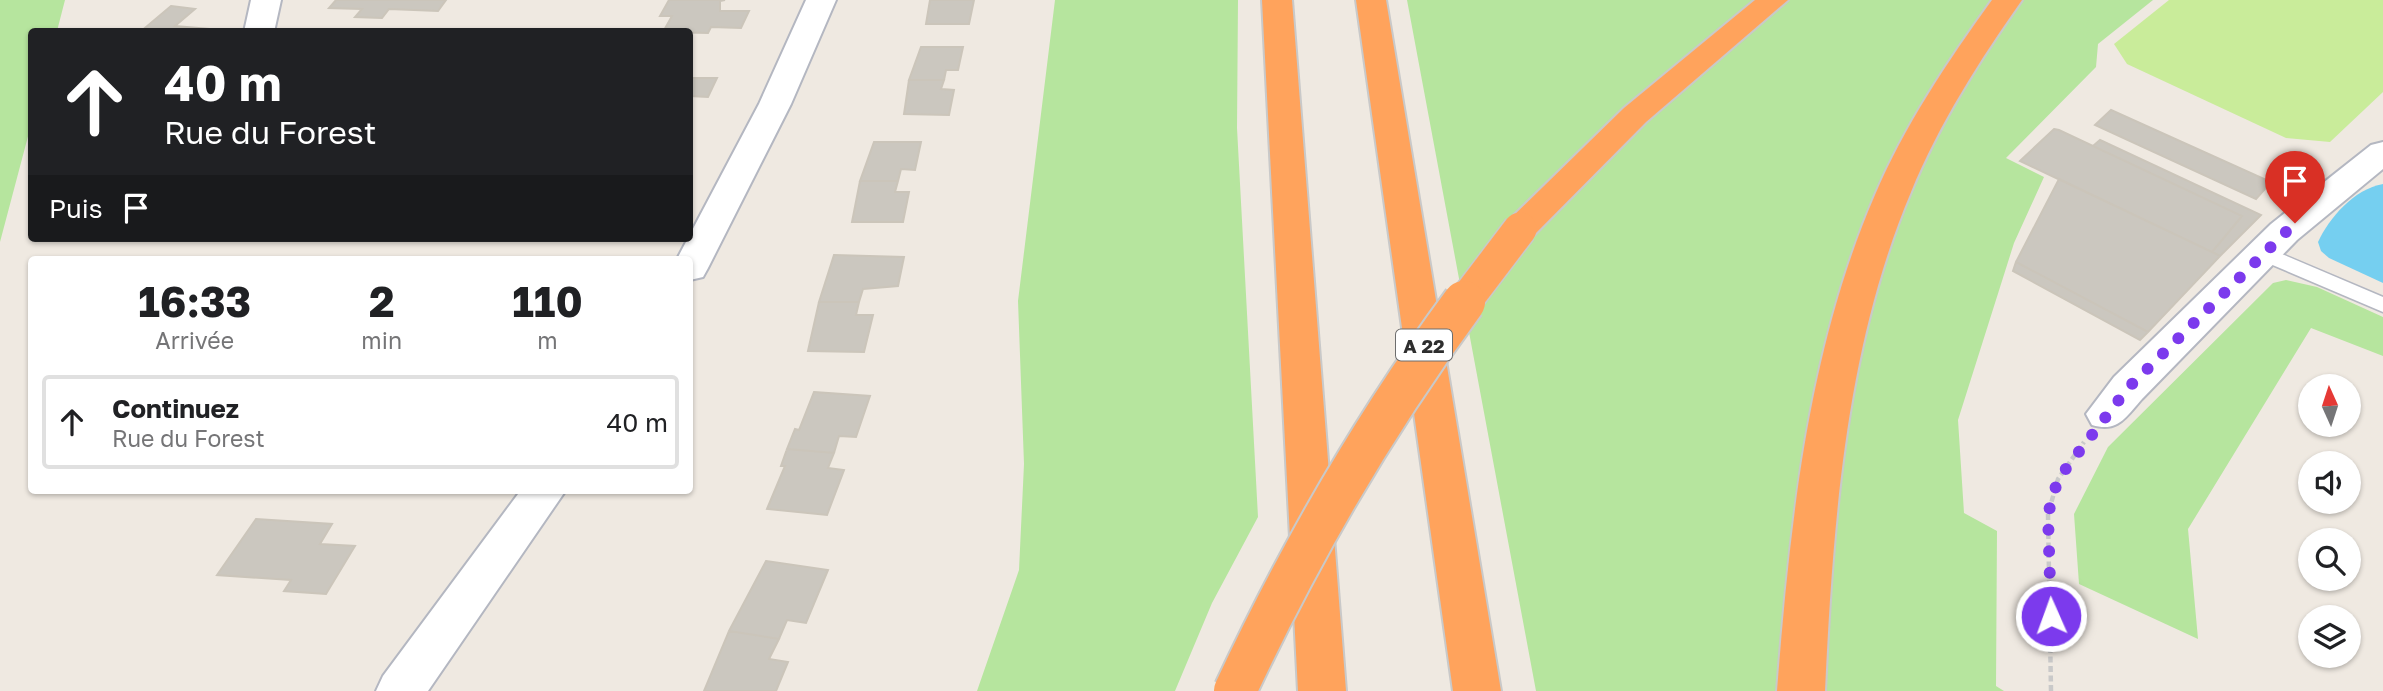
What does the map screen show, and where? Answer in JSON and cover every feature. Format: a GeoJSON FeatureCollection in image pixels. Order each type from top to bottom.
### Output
{"type":"FeatureCollection","features":[{"type":"Feature","properties":{"kind":"highway"},"geometry":{"type":"LineString","coordinates":[[1277,0],[1322,691]]}},
{"type":"Feature","properties":{"kind":"highway","name":"A 22"},"geometry":{"type":"LineString","coordinates":[[1371,0],[1477,691]]}},
{"type":"Feature","properties":{"kind":"highway"},"geometry":{"type":"LineString","coordinates":[[1235,691],[1298,559],[1368,439],[1418,362],[1520,229],[1635,115],[1773,0]]}},
{"type":"Feature","properties":{"kind":"highway"},"geometry":{"type":"LineString","coordinates":[[1801,691],[1812,536],[1822,454],[1855,307],[1902,173],[1950,85],[2007,0]]}},
{"type":"Feature","properties":{"kind":"street"},"geometry":{"type":"LineString","coordinates":[[693,262],[775,104],[821,0]]}},
{"type":"Feature","properties":{"kind":"street"},"geometry":{"type":"LineString","coordinates":[[2106,414],[2263,253],[2383,152]]}},
{"type":"Feature","properties":{"kind":"street"},"geometry":{"type":"LineString","coordinates":[[400,691],[542,494]]}},
{"type":"Feature","properties":{"kind":"lane"},"geometry":{"type":"LineString","coordinates":[[2263,253],[2383,305]]}},
{"type":"Feature","properties":{"kind":"path"},"geometry":{"type":"LineString","coordinates":[[2051,691],[2048,514],[2058,479],[2106,414]]}},
{"type":"Feature","properties":{"kind":"green space"},"geometry":{"type":"Polygon","coordinates":[[[0,0],[65,0],[58,28],[28,28],[28,136],[0,242],[0,0]]]}},
{"type":"Feature","properties":{"kind":"green space"},"geometry":{"type":"Polygon","coordinates":[[[1055,0],[1238,0],[1237,128],[1258,517],[1212,603],[1175,691],[977,691],[1019,570],[1024,464],[1018,301],[1055,0]]]}},
{"type":"Feature","properties":{"kind":"green space"},"geometry":{"type":"Polygon","coordinates":[[[1407,0],[2153,0],[2098,44],[2096,67],[2006,158],[2044,177],[2014,243],[1958,420],[1964,513],[1997,531],[1996,686],[2004,691],[1536,691],[1407,0]]]}},
{"type":"Feature","properties":{"kind":"green space"},"geometry":{"type":"Polygon","coordinates":[[[2169,0],[2383,0],[2383,92],[2330,142],[2286,138],[2127,64],[2114,44],[2169,0]]]}},
{"type":"Feature","properties":{"kind":"green space"},"geometry":{"type":"Polygon","coordinates":[[[2286,280],[2317,287],[2383,317],[2383,356],[2311,328],[2188,529],[2198,639],[2079,584],[2074,514],[2108,447],[2273,283],[2286,280]]]}},
{"type":"Feature","properties":{"kind":"water"},"geometry":{"type":"Polygon","coordinates":[[[2383,184],[2383,283],[2329,258],[2321,251],[2318,242],[2344,206],[2362,192],[2383,184]]]}},
{"type":"Feature","properties":{"kind":"building"},"geometry":{"type":"Polygon","coordinates":[[[336,0],[446,0],[438,11],[389,9],[382,18],[355,17],[362,9],[329,8],[336,0]]]}},
{"type":"Feature","properties":{"kind":"building"},"geometry":{"type":"Polygon","coordinates":[[[669,0],[725,0],[720,1],[720,11],[749,11],[741,28],[711,27],[708,33],[693,33],[693,28],[665,28],[672,16],[660,16],[669,0]]]}},
{"type":"Feature","properties":{"kind":"building"},"geometry":{"type":"Polygon","coordinates":[[[930,0],[974,0],[969,24],[926,24],[930,0]]]}},
{"type":"Feature","properties":{"kind":"building"},"geometry":{"type":"Polygon","coordinates":[[[171,6],[195,9],[175,26],[198,28],[145,28],[171,6]]]}},
{"type":"Feature","properties":{"kind":"building"},"geometry":{"type":"Polygon","coordinates":[[[921,47],[963,47],[958,70],[946,70],[944,80],[909,80],[921,47]]]}},
{"type":"Feature","properties":{"kind":"building"},"geometry":{"type":"Polygon","coordinates":[[[693,78],[717,78],[708,97],[693,96],[693,78]]]}},
{"type":"Feature","properties":{"kind":"building"},"geometry":{"type":"Polygon","coordinates":[[[909,80],[944,80],[941,89],[954,90],[949,115],[904,114],[909,80]]]}},
{"type":"Feature","properties":{"kind":"building"},"geometry":{"type":"Polygon","coordinates":[[[2111,110],[2271,182],[2256,199],[2095,125],[2111,110]]]}},
{"type":"Feature","properties":{"kind":"building"},"geometry":{"type":"Polygon","coordinates":[[[2054,129],[2242,216],[2212,252],[2020,161],[2054,129]]]}},
{"type":"Feature","properties":{"kind":"building"},"geometry":{"type":"Polygon","coordinates":[[[2100,140],[2261,215],[2220,256],[2212,252],[2242,216],[2093,146],[2100,140]]]}},
{"type":"Feature","properties":{"kind":"building"},"geometry":{"type":"Polygon","coordinates":[[[874,142],[921,142],[915,170],[901,169],[898,181],[860,181],[874,142]]]}},
{"type":"Feature","properties":{"kind":"building"},"geometry":{"type":"Polygon","coordinates":[[[2059,179],[2220,256],[2148,332],[2016,262],[2059,179]]]}},
{"type":"Feature","properties":{"kind":"building"},"geometry":{"type":"Polygon","coordinates":[[[860,181],[898,181],[895,192],[909,192],[903,222],[852,222],[860,181]]]}},
{"type":"Feature","properties":{"kind":"building"},"geometry":{"type":"Polygon","coordinates":[[[834,255],[904,257],[898,286],[863,289],[859,302],[819,302],[834,255]]]}},
{"type":"Feature","properties":{"kind":"building"},"geometry":{"type":"Polygon","coordinates":[[[2016,262],[2148,332],[2140,340],[2013,271],[2016,262]]]}},
{"type":"Feature","properties":{"kind":"building"},"geometry":{"type":"Polygon","coordinates":[[[819,302],[859,302],[856,315],[873,315],[864,352],[808,351],[819,302]]]}},
{"type":"Feature","properties":{"kind":"building"},"geometry":{"type":"Polygon","coordinates":[[[814,392],[870,396],[856,437],[839,436],[834,453],[787,449],[795,429],[799,430],[814,392]]]}},
{"type":"Feature","properties":{"kind":"building"},"geometry":{"type":"Polygon","coordinates":[[[787,449],[834,453],[828,468],[844,470],[827,515],[767,509],[785,466],[781,466],[787,449]]]}},
{"type":"Feature","properties":{"kind":"building"},"geometry":{"type":"Polygon","coordinates":[[[256,519],[332,524],[320,544],[355,546],[326,594],[284,591],[291,580],[217,575],[256,519]]]}},
{"type":"Feature","properties":{"kind":"building"},"geometry":{"type":"Polygon","coordinates":[[[766,561],[828,570],[806,623],[787,620],[779,639],[729,631],[766,561]]]}},
{"type":"Feature","properties":{"kind":"building"},"geometry":{"type":"Polygon","coordinates":[[[729,631],[779,639],[769,659],[788,662],[776,691],[704,691],[729,631]]]}},
{"type":"Feature","properties":{"kind":"route"},"geometry":{"type":"LineString","coordinates":[[2051,616],[2048,514],[2058,479],[2128,388],[2295,223]]}}]}
